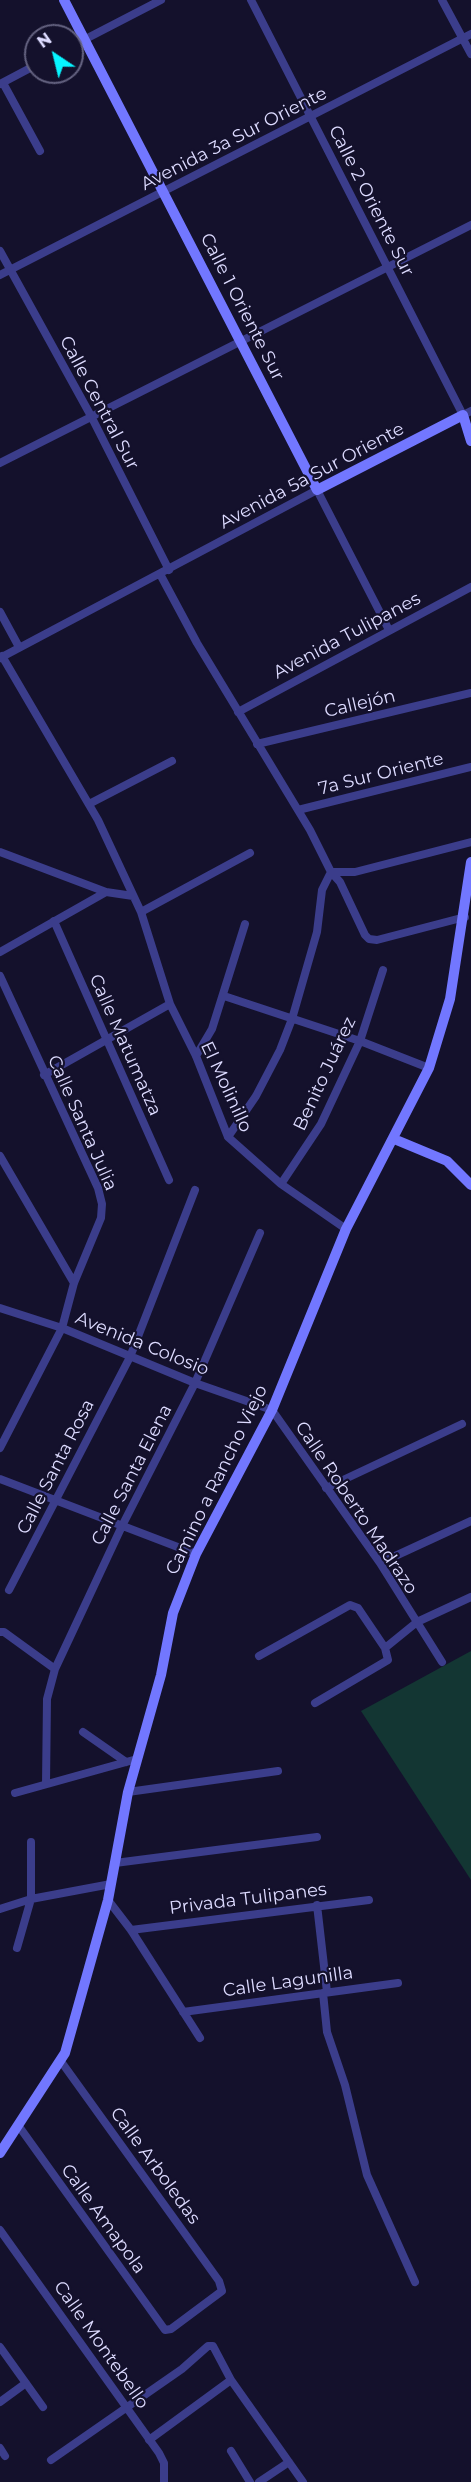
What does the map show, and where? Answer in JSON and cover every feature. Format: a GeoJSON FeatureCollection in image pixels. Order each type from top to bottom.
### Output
{"type":"FeatureCollection","features":[{"type":"Feature","properties":{"kind":"street","name":"Calle 1 Oriente Sur"},"geometry":{"type":"LineString","coordinates":[[64,0],[389,630]]}},
{"type":"Feature","properties":{"kind":"street"},"geometry":{"type":"LineString","coordinates":[[85,40],[161,0]]}},
{"type":"Feature","properties":{"kind":"street","name":"Calle 2 Oriente Sur"},"geometry":{"type":"LineString","coordinates":[[252,0],[387,267],[467,413]]}},
{"type":"Feature","properties":{"kind":"street"},"geometry":{"type":"LineString","coordinates":[[442,0],[471,54]]}},
{"type":"Feature","properties":{"kind":"street","name":"Avenida 3a Sur Oriente"},"geometry":{"type":"LineString","coordinates":[[0,275],[471,34]]}},
{"type":"Feature","properties":{"kind":"street"},"geometry":{"type":"LineString","coordinates":[[24,71],[2,83],[40,151]]}},
{"type":"Feature","properties":{"kind":"street"},"geometry":{"type":"LineString","coordinates":[[0,463],[471,225]]}},
{"type":"Feature","properties":{"kind":"street","name":"Calle Central Sur"},"geometry":{"type":"LineString","coordinates":[[0,251],[91,416],[169,570]]}},
{"type":"Feature","properties":{"kind":"street"},"geometry":{"type":"LineString","coordinates":[[467,413],[471,441]]}},
{"type":"Feature","properties":{"kind":"street","name":"Avenida 5a Sur Oriente"},"geometry":{"type":"LineString","coordinates":[[1,657],[467,413]]}},
{"type":"Feature","properties":{"kind":"street"},"geometry":{"type":"LineString","coordinates":[[160,574],[256,744],[298,810],[331,872],[340,882],[369,939],[465,917]]}},
{"type":"Feature","properties":{"kind":"street","name":"Avenida Tulipanes"},"geometry":{"type":"LineString","coordinates":[[238,712],[471,587]]}},
{"type":"Feature","properties":{"kind":"street"},"geometry":{"type":"LineString","coordinates":[[0,612],[19,647]]}},
{"type":"Feature","properties":{"kind":"street","name":"El Molinillo"},"geometry":{"type":"LineString","coordinates":[[1,657],[89,804],[141,912],[170,1004],[196,1056],[228,1137],[281,1184],[346,1229]]}},
{"type":"Feature","properties":{"kind":"street","name":"Callejón"},"geometry":{"type":"LineString","coordinates":[[256,744],[471,693]]}},
{"type":"Feature","properties":{"kind":"street"},"geometry":{"type":"LineString","coordinates":[[89,804],[172,761]]}},
{"type":"Feature","properties":{"kind":"street","name":"7a Sur Oriente"},"geometry":{"type":"LineString","coordinates":[[298,810],[471,767]]}},
{"type":"Feature","properties":{"kind":"street"},"geometry":{"type":"LineString","coordinates":[[331,872],[355,872],[471,842]]}},
{"type":"Feature","properties":{"kind":"street"},"geometry":{"type":"LineString","coordinates":[[0,852],[106,892],[133,896]]}},
{"type":"Feature","properties":{"kind":"street"},"geometry":{"type":"LineString","coordinates":[[141,912],[250,853]]}},
{"type":"Feature","properties":{"kind":"street","name":"Camino a Rancho Viejo"},"geometry":{"type":"LineString","coordinates":[[0,2153],[65,2053],[108,1900],[132,1760],[161,1674],[173,1613],[196,1554],[272,1410],[346,1229],[429,1068],[450,999],[465,917],[471,866]]}},
{"type":"Feature","properties":{"kind":"street"},"geometry":{"type":"LineString","coordinates":[[228,1137],[256,1096],[280,1050],[292,1019],[317,932],[322,890],[331,872]]}},
{"type":"Feature","properties":{"kind":"street"},"geometry":{"type":"LineString","coordinates":[[0,952],[106,892]]}},
{"type":"Feature","properties":{"kind":"street","name":"Calle Matumatza"},"geometry":{"type":"LineString","coordinates":[[54,921],[169,1180]]}},
{"type":"Feature","properties":{"kind":"street"},"geometry":{"type":"LineString","coordinates":[[196,1056],[212,1029],[245,924]]}},
{"type":"Feature","properties":{"kind":"street","name":"Benito Juárez"},"geometry":{"type":"LineString","coordinates":[[281,1184],[321,1124],[360,1041],[383,970]]}},
{"type":"Feature","properties":{"kind":"street","name":"Calle Santa Julia"},"geometry":{"type":"LineString","coordinates":[[0,976],[98,1188],[102,1204],[101,1218],[74,1283],[62,1328],[0,1448]]}},
{"type":"Feature","properties":{"kind":"street"},"geometry":{"type":"LineString","coordinates":[[224,996],[360,1041],[429,1068]]}},
{"type":"Feature","properties":{"kind":"street"},"geometry":{"type":"LineString","coordinates":[[44,1075],[170,1004]]}},
{"type":"Feature","properties":{"kind":"street"},"geometry":{"type":"LineString","coordinates":[[394,1139],[447,1161],[471,1185]]}},
{"type":"Feature","properties":{"kind":"street"},"geometry":{"type":"LineString","coordinates":[[0,1156],[74,1283]]}},
{"type":"Feature","properties":{"kind":"street","name":"Calle Santa Rosa"},"geometry":{"type":"LineString","coordinates":[[9,1590],[130,1357],[195,1190]]}},
{"type":"Feature","properties":{"kind":"street","name":"Calle Santa Elena"},"geometry":{"type":"LineString","coordinates":[[46,1784],[47,1700],[55,1669],[122,1526],[195,1383],[260,1233]]}},
{"type":"Feature","properties":{"kind":"street","name":"Avenida Colosio"},"geometry":{"type":"LineString","coordinates":[[0,1308],[62,1328],[195,1383],[272,1410]]}},
{"type":"Feature","properties":{"kind":"street","name":"Calle Roberto Madrazo"},"geometry":{"type":"LineString","coordinates":[[272,1410],[380,1563],[442,1662]]}},
{"type":"Feature","properties":{"kind":"street"},"geometry":{"type":"LineString","coordinates":[[326,1488],[462,1424]]}},
{"type":"Feature","properties":{"kind":"street"},"geometry":{"type":"LineString","coordinates":[[0,1479],[196,1554]]}},
{"type":"Feature","properties":{"kind":"street"},"geometry":{"type":"LineString","coordinates":[[380,1563],[471,1521]]}},
{"type":"Feature","properties":{"kind":"street"},"geometry":{"type":"LineString","coordinates":[[385,1648],[417,1622],[471,1597]]}},
{"type":"Feature","properties":{"kind":"street"},"geometry":{"type":"LineString","coordinates":[[259,1656],[350,1605],[358,1608],[385,1648],[388,1660],[315,1704]]}},
{"type":"Feature","properties":{"kind":"street"},"geometry":{"type":"LineString","coordinates":[[0,1632],[4,1632],[55,1669]]}},
{"type":"Feature","properties":{"kind":"street"},"geometry":{"type":"LineString","coordinates":[[83,1732],[132,1760]]}},
{"type":"Feature","properties":{"kind":"street"},"geometry":{"type":"LineString","coordinates":[[15,1793],[132,1760]]}},
{"type":"Feature","properties":{"kind":"street"},"geometry":{"type":"LineString","coordinates":[[128,1792],[278,1771]]}},
{"type":"Feature","properties":{"kind":"street"},"geometry":{"type":"LineString","coordinates":[[115,1863],[317,1837]]}},
{"type":"Feature","properties":{"kind":"street"},"geometry":{"type":"LineString","coordinates":[[17,1948],[31,1899],[31,1842]]}},
{"type":"Feature","properties":{"kind":"street"},"geometry":{"type":"LineString","coordinates":[[0,1909],[31,1899],[111,1884]]}},
{"type":"Feature","properties":{"kind":"street"},"geometry":{"type":"LineString","coordinates":[[108,1900],[131,1930],[200,2038]]}},
{"type":"Feature","properties":{"kind":"street","name":"Privada Tulipanes"},"geometry":{"type":"LineString","coordinates":[[131,1930],[369,1900]]}},
{"type":"Feature","properties":{"kind":"street"},"geometry":{"type":"LineString","coordinates":[[317,1905],[327,2032],[345,2085],[367,2175],[382,2214],[415,2282]]}},
{"type":"Feature","properties":{"kind":"street","name":"Calle Lagunilla"},"geometry":{"type":"LineString","coordinates":[[183,2012],[398,1983]]}},
{"type":"Feature","properties":{"kind":"street","name":"Calle Arboledas"},"geometry":{"type":"LineString","coordinates":[[60,2060],[219,2281],[222,2290],[171,2329],[165,2330]]}},
{"type":"Feature","properties":{"kind":"street","name":"Calle Amapola"},"geometry":{"type":"LineString","coordinates":[[18,2125],[165,2330]]}},
{"type":"Feature","properties":{"kind":"street","name":"Calle Montebello"},"geometry":{"type":"LineString","coordinates":[[0,2230],[164,2463],[164,2482]]}},
{"type":"Feature","properties":{"kind":"street"},"geometry":{"type":"LineString","coordinates":[[51,2460],[182,2369],[208,2346],[213,2346],[231,2380],[303,2482]]}},
{"type":"Feature","properties":{"kind":"street"},"geometry":{"type":"LineString","coordinates":[[0,2347],[43,2407]]}},
{"type":"Feature","properties":{"kind":"street"},"geometry":{"type":"LineString","coordinates":[[149,2440],[231,2380]]}},
{"type":"Feature","properties":{"kind":"street"},"geometry":{"type":"LineString","coordinates":[[0,2402],[26,2383]]}},
{"type":"Feature","properties":{"kind":"street"},"geometry":{"type":"LineString","coordinates":[[0,2448],[5,2456]]}},
{"type":"Feature","properties":{"kind":"street"},"geometry":{"type":"LineString","coordinates":[[231,2451],[250,2482]]}},
{"type":"Feature","properties":{"kind":"street"},"geometry":{"type":"LineString","coordinates":[[259,2482],[289,2462]]}},
{"type":"Feature","properties":{"kind":"green space"},"geometry":{"type":"Polygon","coordinates":[[[471,1651],[471,1880],[361,1711],[471,1651]]]}}]}
